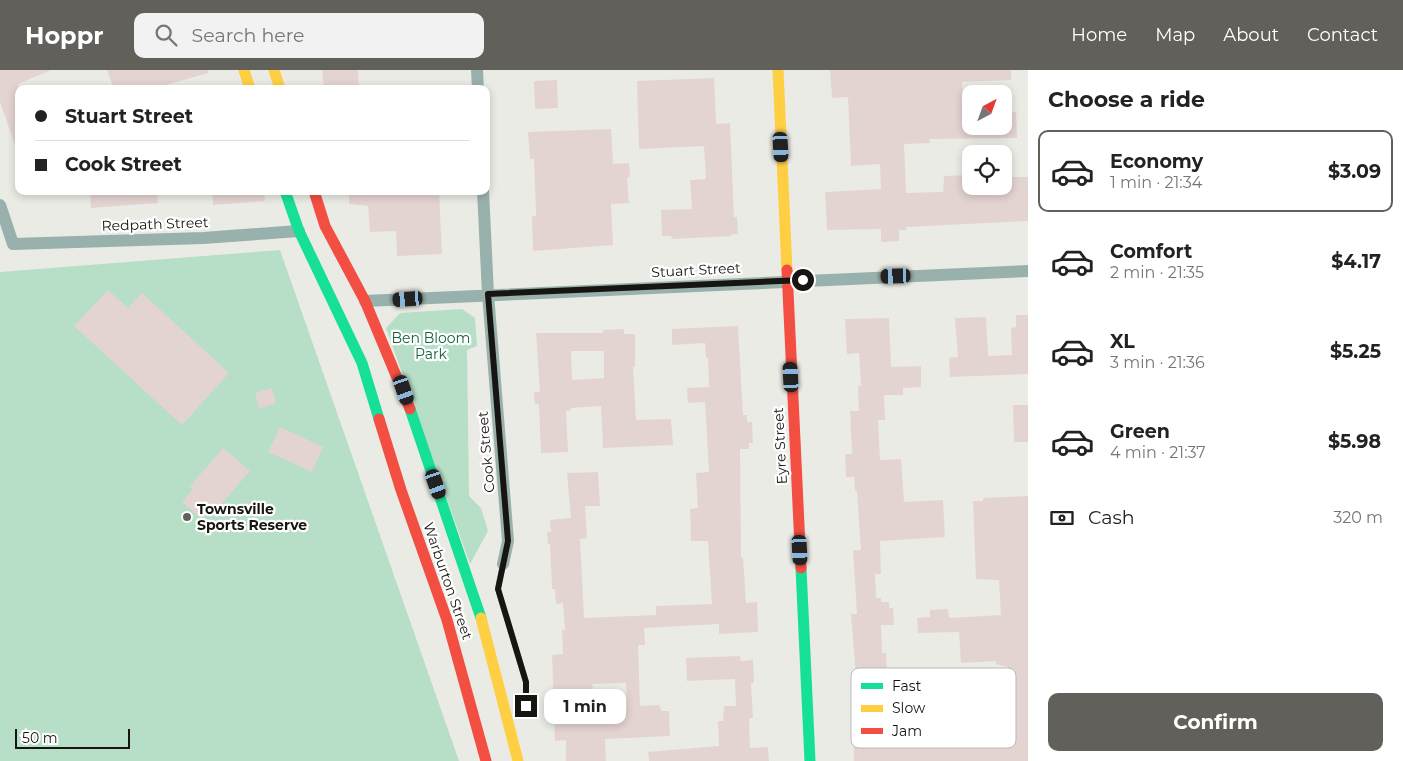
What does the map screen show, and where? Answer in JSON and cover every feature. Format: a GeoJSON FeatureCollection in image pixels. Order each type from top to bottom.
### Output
{"type":"FeatureCollection","features":[{"type":"Feature","properties":{"kind":"main road"},"geometry":{"type":"LineString","coordinates":[[244,70],[249,85]]}},
{"type":"Feature","properties":{"kind":"main road"},"geometry":{"type":"LineString","coordinates":[[274,70],[279,85]]}},
{"type":"Feature","properties":{"kind":"main road","name":"Eyre Street"},"geometry":{"type":"LineString","coordinates":[[778,70],[810,761]]}},
{"type":"Feature","properties":{"kind":"main road","name":"Warburton Street"},"geometry":{"type":"LineString","coordinates":[[286,195],[299,231],[362,364],[401,490],[447,620],[486,761]]}},
{"type":"Feature","properties":{"kind":"main road","name":"Warburton Street"},"geometry":{"type":"LineString","coordinates":[[315,195],[325,226],[365,301],[404,390],[480,614],[518,761]]}},
{"type":"Feature","properties":{"kind":"street"},"geometry":{"type":"LineString","coordinates":[[477,70],[478,85]]}},
{"type":"Feature","properties":{"kind":"street","name":"Cook Street"},"geometry":{"type":"LineString","coordinates":[[483,195],[488,294],[508,541],[503,564]]}},
{"type":"Feature","properties":{"kind":"street","name":"Redpath Street"},"geometry":{"type":"LineString","coordinates":[[0,205],[13,244],[203,238],[299,231]]}},
{"type":"Feature","properties":{"kind":"street","name":"Stuart Street"},"geometry":{"type":"LineString","coordinates":[[365,301],[1028,271]]}},
{"type":"Feature","properties":{"kind":"lane","name":"Cook Street"},"geometry":{"type":"LineString","coordinates":[[503,564],[498,589],[526,682],[526,706]]}},
{"type":"Feature","properties":{"kind":"green space","name":"Townsville Sports Reserve"},"geometry":{"type":"Polygon","coordinates":[[[280,250],[459,761],[0,761],[0,272],[280,250]]]}},
{"type":"Feature","properties":{"kind":"green space","name":"Ben Bloom Park"},"geometry":{"type":"Polygon","coordinates":[[[462,309],[475,318],[477,346],[467,350],[469,496],[481,508],[488,531],[470,564],[386,328],[400,313],[462,309]]]}},
{"type":"Feature","properties":{"kind":"building"},"geometry":{"type":"Polygon","coordinates":[[[0,70],[51,70],[15,85],[15,145],[0,102],[0,70]]]}},
{"type":"Feature","properties":{"kind":"building"},"geometry":{"type":"Polygon","coordinates":[[[107,70],[208,70],[208,73],[166,85],[113,85],[107,70]]]}},
{"type":"Feature","properties":{"kind":"building"},"geometry":{"type":"Polygon","coordinates":[[[322,70],[358,70],[359,85],[324,85],[322,70]]]}},
{"type":"Feature","properties":{"kind":"building"},"geometry":{"type":"Polygon","coordinates":[[[830,70],[1011,70],[1011,80],[962,82],[962,135],[1012,135],[1012,112],[1016,112],[1017,138],[929,139],[930,143],[904,144],[906,193],[943,192],[944,176],[962,175],[962,195],[1012,195],[1012,177],[1028,177],[1028,221],[906,227],[907,230],[899,230],[899,241],[881,242],[881,229],[827,230],[825,192],[881,189],[880,164],[851,166],[848,97],[832,98],[830,70]]]}},
{"type":"Feature","properties":{"kind":"building"},"geometry":{"type":"Polygon","coordinates":[[[714,78],[716,124],[730,123],[734,217],[737,217],[738,234],[731,234],[732,236],[672,239],[671,236],[662,236],[661,210],[692,209],[690,180],[706,179],[704,146],[639,149],[637,81],[714,78]]]}},
{"type":"Feature","properties":{"kind":"building"},"geometry":{"type":"Polygon","coordinates":[[[557,80],[558,108],[535,109],[534,81],[557,80]]]}},
{"type":"Feature","properties":{"kind":"building"},"geometry":{"type":"Polygon","coordinates":[[[611,129],[613,164],[629,163],[630,177],[627,178],[629,203],[611,204],[613,245],[533,251],[532,216],[536,216],[534,159],[530,159],[528,132],[611,129]]]}},
{"type":"Feature","properties":{"kind":"building"},"geometry":{"type":"Polygon","coordinates":[[[90,195],[157,195],[158,203],[91,208],[90,195]]]}},
{"type":"Feature","properties":{"kind":"building"},"geometry":{"type":"Polygon","coordinates":[[[212,195],[264,195],[265,201],[213,205],[212,195]]]}},
{"type":"Feature","properties":{"kind":"building"},"geometry":{"type":"Polygon","coordinates":[[[349,195],[439,195],[442,254],[397,256],[396,231],[370,232],[368,206],[349,204],[349,195]]]}},
{"type":"Feature","properties":{"kind":"building"},"geometry":{"type":"Polygon","coordinates":[[[108,290],[128,308],[142,293],[229,373],[182,425],[74,326],[108,290]]]}},
{"type":"Feature","properties":{"kind":"building"},"geometry":{"type":"Polygon","coordinates":[[[1016,315],[1028,315],[1028,374],[950,377],[949,358],[958,357],[955,318],[986,317],[988,356],[1012,355],[1011,328],[1016,327],[1016,315]]]}},
{"type":"Feature","properties":{"kind":"building"},"geometry":{"type":"Polygon","coordinates":[[[889,318],[891,367],[921,366],[921,387],[903,388],[903,395],[884,395],[885,420],[878,420],[880,460],[901,459],[904,502],[943,500],[945,537],[880,541],[881,574],[875,574],[876,598],[881,598],[881,602],[889,602],[889,608],[893,608],[894,625],[881,625],[882,653],[886,653],[887,668],[855,668],[851,614],[857,614],[853,550],[861,550],[857,491],[855,491],[854,477],[846,477],[845,454],[852,454],[850,411],[859,411],[858,386],[861,386],[859,353],[847,354],[845,319],[889,318]]]}},
{"type":"Feature","properties":{"kind":"building"},"geometry":{"type":"Polygon","coordinates":[[[738,326],[743,415],[747,415],[747,422],[752,422],[753,443],[749,443],[749,449],[740,449],[741,558],[743,558],[746,603],[757,602],[758,632],[719,634],[719,624],[644,628],[645,645],[638,645],[640,706],[659,705],[662,711],[669,711],[670,736],[605,739],[606,761],[566,761],[566,740],[555,741],[552,655],[563,654],[562,630],[565,630],[563,603],[556,604],[555,589],[552,589],[550,544],[548,544],[547,532],[551,532],[550,520],[571,518],[567,473],[598,472],[600,506],[585,506],[587,538],[580,539],[584,618],[656,615],[656,606],[712,604],[708,541],[691,541],[690,509],[698,508],[696,473],[709,472],[705,402],[688,403],[687,388],[709,387],[708,358],[706,358],[705,343],[672,345],[672,329],[738,326]],[[626,683],[592,684],[598,713],[627,710],[626,683]]]}},
{"type":"Feature","properties":{"kind":"building"},"geometry":{"type":"Polygon","coordinates":[[[624,329],[624,334],[635,334],[635,367],[633,367],[636,420],[671,419],[673,445],[603,448],[601,406],[571,408],[571,410],[566,411],[568,452],[541,453],[539,404],[535,404],[534,392],[540,392],[536,333],[603,333],[603,330],[624,329]],[[571,351],[572,380],[604,378],[604,351],[571,351]]]}},
{"type":"Feature","properties":{"kind":"building"},"geometry":{"type":"Polygon","coordinates":[[[272,388],[276,404],[259,408],[255,393],[272,388]]]}},
{"type":"Feature","properties":{"kind":"building"},"geometry":{"type":"Polygon","coordinates":[[[1013,405],[1028,405],[1028,442],[1014,442],[1013,405]]]}},
{"type":"Feature","properties":{"kind":"building"},"geometry":{"type":"Polygon","coordinates":[[[280,427],[323,447],[312,472],[268,452],[280,427]]]}},
{"type":"Feature","properties":{"kind":"building"},"geometry":{"type":"Polygon","coordinates":[[[223,448],[250,471],[216,510],[212,506],[202,519],[182,502],[193,489],[190,486],[223,448]]]}},
{"type":"Feature","properties":{"kind":"building"},"geometry":{"type":"Polygon","coordinates":[[[1028,496],[1028,761],[854,761],[854,748],[1016,748],[1016,668],[1008,668],[996,664],[996,661],[961,663],[959,632],[918,633],[917,618],[930,617],[930,610],[948,609],[949,618],[1001,615],[999,580],[976,579],[973,501],[983,501],[983,498],[1028,496]]]}},
{"type":"Feature","properties":{"kind":"building"},"geometry":{"type":"Polygon","coordinates":[[[740,656],[741,661],[753,660],[754,683],[751,683],[753,718],[749,718],[750,748],[768,747],[769,761],[649,761],[648,752],[719,746],[718,721],[723,721],[724,706],[736,706],[735,679],[687,681],[686,658],[740,656]]]}},
{"type":"Feature","properties":{"kind":"traffic: fast"},"geometry":{"type":"LineString","coordinates":[[286,195],[299,231],[362,363],[379,419]]}},
{"type":"Feature","properties":{"kind":"traffic: fast"},"geometry":{"type":"LineString","coordinates":[[410,409],[481,618]]}},
{"type":"Feature","properties":{"kind":"traffic: fast"},"geometry":{"type":"LineString","coordinates":[[801,568],[810,761]]}},
{"type":"Feature","properties":{"kind":"traffic: slow"},"geometry":{"type":"LineString","coordinates":[[244,70],[249,85]]}},
{"type":"Feature","properties":{"kind":"traffic: slow"},"geometry":{"type":"LineString","coordinates":[[274,70],[279,85]]}},
{"type":"Feature","properties":{"kind":"traffic: slow"},"geometry":{"type":"LineString","coordinates":[[778,70],[787,270]]}},
{"type":"Feature","properties":{"kind":"traffic: slow"},"geometry":{"type":"LineString","coordinates":[[481,618],[518,761]]}},
{"type":"Feature","properties":{"kind":"traffic: jam"},"geometry":{"type":"LineString","coordinates":[[315,195],[325,226],[365,301],[410,409]]}},
{"type":"Feature","properties":{"kind":"traffic: jam"},"geometry":{"type":"LineString","coordinates":[[787,270],[801,568]]}},
{"type":"Feature","properties":{"kind":"traffic: jam"},"geometry":{"type":"LineString","coordinates":[[379,419],[401,490],[447,620],[486,761]]}},
{"type":"Feature","properties":{"kind":"place","name":"Townsville Sports Reserve"},"geometry":{"type":"Point","coordinates":[187,517]}},
{"type":"Feature","properties":{"kind":"route"},"geometry":{"type":"LineString","coordinates":[[526,706],[526,682],[498,589],[508,541],[488,294],[803,280]]}}]}
